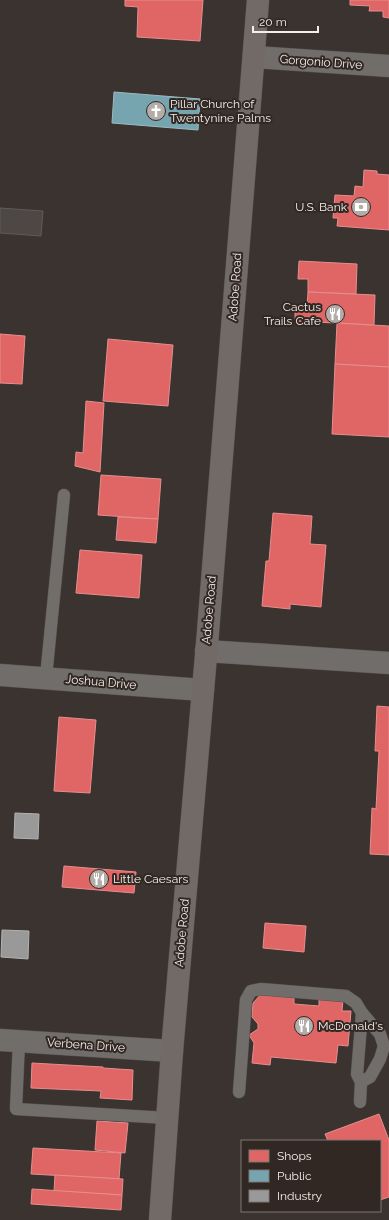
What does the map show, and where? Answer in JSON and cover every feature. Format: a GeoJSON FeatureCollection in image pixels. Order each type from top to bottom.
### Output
{"type":"FeatureCollection","features":[{"type":"Feature","properties":{"kind":"main road","name":"Adobe Road"},"geometry":{"type":"LineString","coordinates":[[160,1220],[172,1051],[203,690],[258,0]]}},
{"type":"Feature","properties":{"kind":"street","name":"Gorgonio Drive"},"geometry":{"type":"LineString","coordinates":[[254,57],[389,66]]}},
{"type":"Feature","properties":{"kind":"street"},"geometry":{"type":"LineString","coordinates":[[206,651],[389,663]]}},
{"type":"Feature","properties":{"kind":"street","name":"Joshua Drive"},"geometry":{"type":"LineString","coordinates":[[0,675],[46,677],[203,690]]}},
{"type":"Feature","properties":{"kind":"street","name":"Verbena Drive"},"geometry":{"type":"LineString","coordinates":[[9,1041],[172,1051]]}},
{"type":"Feature","properties":{"kind":"lane"},"geometry":{"type":"LineString","coordinates":[[46,677],[64,495]]}},
{"type":"Feature","properties":{"kind":"lane"},"geometry":{"type":"LineString","coordinates":[[239,1092],[246,1000],[251,991],[261,989],[346,996],[356,1002],[362,1013],[380,1034],[384,1046],[380,1059],[370,1077],[361,1082]]}},
{"type":"Feature","properties":{"kind":"lane"},"geometry":{"type":"LineString","coordinates":[[360,1102],[361,1082],[357,1074],[362,1013]]}},
{"type":"Feature","properties":{"kind":"lane"},"geometry":{"type":"LineString","coordinates":[[9,1041],[16,1109],[167,1118]]}},
{"type":"Feature","properties":{"kind":"building: Shops"},"geometry":{"type":"Polygon","coordinates":[[[125,0],[203,0],[200,41],[137,37],[138,7],[125,6],[125,0]]]}},
{"type":"Feature","properties":{"kind":"building: Shops"},"geometry":{"type":"Polygon","coordinates":[[[350,0],[389,0],[389,18],[383,17],[383,11],[369,11],[370,6],[350,5],[350,0]]]}},
{"type":"Feature","properties":{"kind":"building: Shops","name":"U.S. Bank"},"geometry":{"type":"Polygon","coordinates":[[[364,170],[377,171],[377,174],[389,175],[389,230],[337,226],[338,218],[333,218],[335,195],[354,196],[355,186],[363,187],[364,170]]]}},
{"type":"Feature","properties":{"kind":"building: Shops"},"geometry":{"type":"Polygon","coordinates":[[[299,261],[357,264],[356,294],[308,292],[308,279],[298,279],[299,261]]]}},
{"type":"Feature","properties":{"kind":"building: Shops","name":"Cactus Trails Cafe"},"geometry":{"type":"Polygon","coordinates":[[[308,292],[375,295],[374,325],[295,321],[295,306],[307,306],[308,292]]]}},
{"type":"Feature","properties":{"kind":"building: Shops"},"geometry":{"type":"Polygon","coordinates":[[[337,323],[389,326],[389,367],[335,364],[337,323]]]}},
{"type":"Feature","properties":{"kind":"building: Shops"},"geometry":{"type":"Polygon","coordinates":[[[0,334],[25,336],[22,384],[0,383],[0,334]]]}},
{"type":"Feature","properties":{"kind":"building: Shops"},"geometry":{"type":"Polygon","coordinates":[[[108,339],[173,345],[168,406],[103,401],[108,339]]]}},
{"type":"Feature","properties":{"kind":"building: Shops"},"geometry":{"type":"Polygon","coordinates":[[[335,364],[389,367],[389,437],[332,434],[335,364]]]}},
{"type":"Feature","properties":{"kind":"building: Shops"},"geometry":{"type":"Polygon","coordinates":[[[86,401],[104,403],[100,472],[75,466],[76,452],[83,453],[86,401]]]}},
{"type":"Feature","properties":{"kind":"building: Shops"},"geometry":{"type":"Polygon","coordinates":[[[101,475],[161,479],[158,519],[98,515],[101,475]]]}},
{"type":"Feature","properties":{"kind":"building: Shops"},"geometry":{"type":"Polygon","coordinates":[[[273,513],[312,516],[310,544],[326,545],[321,607],[290,604],[290,609],[262,606],[266,561],[269,561],[273,513]]]}},
{"type":"Feature","properties":{"kind":"building: Shops"},"geometry":{"type":"Polygon","coordinates":[[[118,517],[158,519],[156,543],[116,540],[118,517]]]}},
{"type":"Feature","properties":{"kind":"building: Shops"},"geometry":{"type":"Polygon","coordinates":[[[80,550],[142,555],[139,598],[76,593],[80,550]]]}},
{"type":"Feature","properties":{"kind":"building: Shops"},"geometry":{"type":"Polygon","coordinates":[[[377,706],[389,707],[389,855],[370,854],[372,808],[376,809],[379,751],[375,751],[377,706]]]}},
{"type":"Feature","properties":{"kind":"building: Shops"},"geometry":{"type":"Polygon","coordinates":[[[59,717],[96,720],[90,793],[54,791],[59,717]]]}},
{"type":"Feature","properties":{"kind":"building: Shops","name":"Little Caesars"},"geometry":{"type":"Polygon","coordinates":[[[64,866],[136,872],[134,893],[62,887],[64,866]]]}},
{"type":"Feature","properties":{"kind":"building: Shops"},"geometry":{"type":"Polygon","coordinates":[[[265,923],[306,926],[304,952],[263,948],[265,923]]]}},
{"type":"Feature","properties":{"kind":"building: Shops","name":"McDonald's"},"geometry":{"type":"Polygon","coordinates":[[[262,993],[294,996],[294,1004],[319,1006],[319,998],[343,1000],[342,1011],[351,1011],[348,1046],[338,1045],[336,1063],[271,1057],[270,1065],[252,1063],[254,1043],[249,1035],[258,1029],[258,1024],[252,1017],[253,1003],[262,993]]]}},
{"type":"Feature","properties":{"kind":"building: Shops"},"geometry":{"type":"Polygon","coordinates":[[[32,1063],[133,1070],[132,1100],[100,1098],[101,1091],[31,1088],[32,1063]]]}},
{"type":"Feature","properties":{"kind":"building: Shops"},"geometry":{"type":"Polygon","coordinates":[[[379,1114],[389,1140],[389,1197],[381,1200],[381,1140],[328,1140],[325,1134],[379,1114]]]}},
{"type":"Feature","properties":{"kind":"building: Shops"},"geometry":{"type":"Polygon","coordinates":[[[97,1121],[128,1123],[125,1153],[95,1150],[97,1121]]]}},
{"type":"Feature","properties":{"kind":"building: Shops"},"geometry":{"type":"Polygon","coordinates":[[[33,1148],[121,1153],[119,1179],[31,1174],[33,1148]]]}},
{"type":"Feature","properties":{"kind":"building: Shops"},"geometry":{"type":"Polygon","coordinates":[[[55,1175],[123,1179],[122,1195],[54,1191],[55,1175]]]}},
{"type":"Feature","properties":{"kind":"building: Shops"},"geometry":{"type":"Polygon","coordinates":[[[32,1189],[122,1195],[121,1210],[31,1204],[32,1189]]]}},
{"type":"Feature","properties":{"kind":"building: Public","name":"Pillar Church of Twentynine Palms"},"geometry":{"type":"Polygon","coordinates":[[[114,92],[200,99],[198,130],[112,123],[114,92]]]}},
{"type":"Feature","properties":{"kind":"building: Industry"},"geometry":{"type":"Polygon","coordinates":[[[15,813],[39,814],[38,839],[14,838],[15,813]]]}},
{"type":"Feature","properties":{"kind":"building: Industry"},"geometry":{"type":"Polygon","coordinates":[[[2,930],[29,931],[28,959],[1,957],[2,930]]]}},
{"type":"Feature","properties":{"kind":"building: Other"},"geometry":{"type":"Polygon","coordinates":[[[0,208],[43,211],[41,236],[0,233],[0,208]]]}},
{"type":"Feature","properties":{"kind":"place","name":"Pillar Church of Twentynine Palms"},"geometry":{"type":"Point","coordinates":[156,111]}},
{"type":"Feature","properties":{"kind":"place","name":"U.S. Bank"},"geometry":{"type":"Point","coordinates":[361,207]}},
{"type":"Feature","properties":{"kind":"place","name":"Cactus Trails Cafe"},"geometry":{"type":"Point","coordinates":[335,314]}},
{"type":"Feature","properties":{"kind":"place","name":"Little Caesars"},"geometry":{"type":"Point","coordinates":[99,879]}},
{"type":"Feature","properties":{"kind":"place","name":"McDonald's"},"geometry":{"type":"Point","coordinates":[304,1026]}}]}
